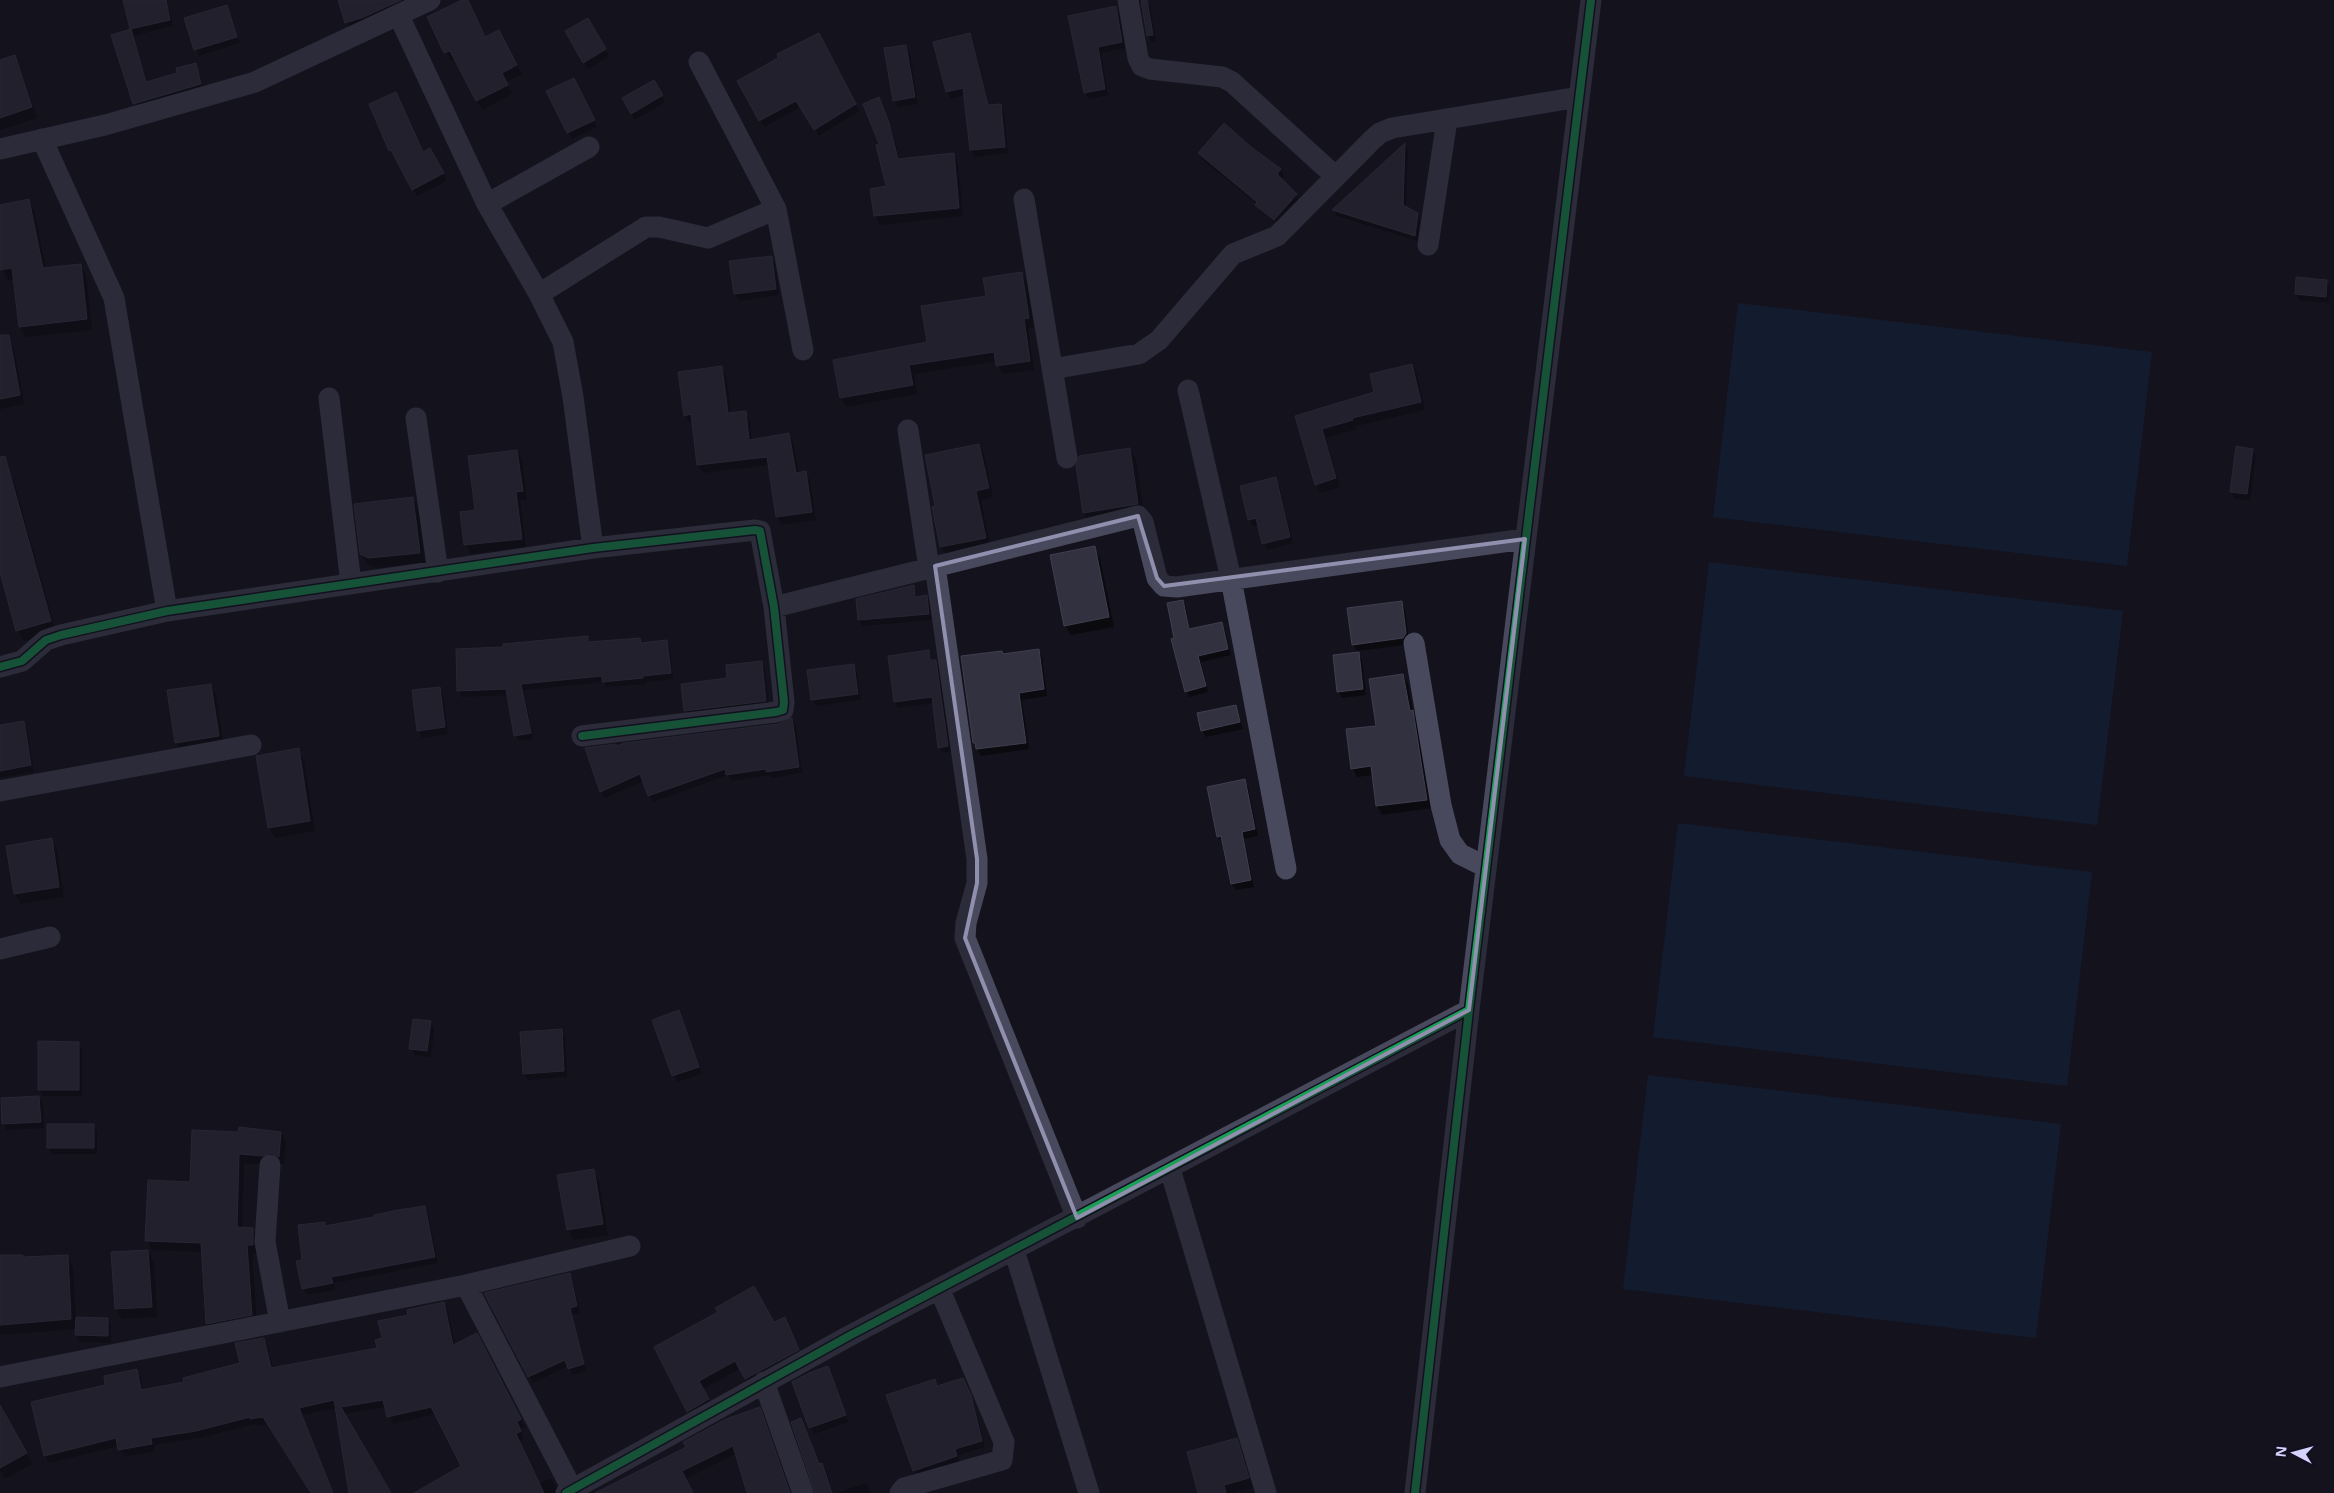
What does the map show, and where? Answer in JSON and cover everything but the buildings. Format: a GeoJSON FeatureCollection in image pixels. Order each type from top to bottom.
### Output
{"type":"FeatureCollection","features":[{"type":"Feature","properties":{"kind":"street"},"geometry":{"type":"LineString","coordinates":[[0,149],[105,125],[255,82],[430,0]]}},
{"type":"Feature","properties":{"kind":"street"},"geometry":{"type":"LineString","coordinates":[[1128,0],[1138,58],[1142,66],[1150,69],[1222,78],[1232,82],[1335,176]]}},
{"type":"Feature","properties":{"kind":"street"},"geometry":{"type":"LineString","coordinates":[[1415,1493],[1469,1010],[1591,0]]}},
{"type":"Feature","properties":{"kind":"street"},"geometry":{"type":"LineString","coordinates":[[399,16],[487,204],[539,294],[563,342],[573,397],[593,548]]}},
{"type":"Feature","properties":{"kind":"street"},"geometry":{"type":"LineString","coordinates":[[699,62],[776,209],[804,350]]}},
{"type":"Feature","properties":{"kind":"street"},"geometry":{"type":"LineString","coordinates":[[1052,369],[1139,354],[1159,340],[1233,254],[1277,236],[1380,133],[1392,128],[1579,97]]}},
{"type":"Feature","properties":{"kind":"street"},"geometry":{"type":"LineString","coordinates":[[1428,245],[1447,120]]}},
{"type":"Feature","properties":{"kind":"street"},"geometry":{"type":"LineString","coordinates":[[42,139],[114,298],[167,612]]}},
{"type":"Feature","properties":{"kind":"street"},"geometry":{"type":"LineString","coordinates":[[487,204],[589,147]]}},
{"type":"Feature","properties":{"kind":"street"},"geometry":{"type":"LineString","coordinates":[[1024,199],[1067,458]]}},
{"type":"Feature","properties":{"kind":"street"},"geometry":{"type":"LineString","coordinates":[[539,294],[646,227],[659,227],[708,238],[776,209]]}},
{"type":"Feature","properties":{"kind":"street"},"geometry":{"type":"LineString","coordinates":[[1188,390],[1231,579],[1286,869]]}},
{"type":"Feature","properties":{"kind":"street"},"geometry":{"type":"LineString","coordinates":[[329,398],[351,584]]}},
{"type":"Feature","properties":{"kind":"street"},"geometry":{"type":"LineString","coordinates":[[416,418],[438,572]]}},
{"type":"Feature","properties":{"kind":"street"},"geometry":{"type":"LineString","coordinates":[[908,430],[932,567],[977,859],[977,883],[966,923],[965,938],[1077,1218]]}},
{"type":"Feature","properties":{"kind":"street"},"geometry":{"type":"LineString","coordinates":[[774,607],[1138,516],[1143,522],[1157,578],[1164,586],[1177,587],[1525,539]]}},
{"type":"Feature","properties":{"kind":"street"},"geometry":{"type":"LineString","coordinates":[[0,666],[22,661],[46,640],[61,635],[167,612],[593,548],[755,530],[760,531],[774,607],[784,702],[783,710],[582,736]]}},
{"type":"Feature","properties":{"kind":"street"},"geometry":{"type":"LineString","coordinates":[[1414,644],[1441,805],[1450,840],[1460,854],[1486,867]]}},
{"type":"Feature","properties":{"kind":"street"},"geometry":{"type":"LineString","coordinates":[[0,791],[251,745]]}},
{"type":"Feature","properties":{"kind":"street"},"geometry":{"type":"LineString","coordinates":[[0,949],[50,937]]}},
{"type":"Feature","properties":{"kind":"street"},"geometry":{"type":"LineString","coordinates":[[466,1285],[569,1491],[764,1382],[1469,1010]]}},
{"type":"Feature","properties":{"kind":"street"},"geometry":{"type":"LineString","coordinates":[[270,1166],[265,1242],[280,1322]]}},
{"type":"Feature","properties":{"kind":"street"},"geometry":{"type":"LineString","coordinates":[[1170,1169],[1266,1493]]}},
{"type":"Feature","properties":{"kind":"street"},"geometry":{"type":"LineString","coordinates":[[0,1377],[466,1285],[630,1246]]}},
{"type":"Feature","properties":{"kind":"street"},"geometry":{"type":"LineString","coordinates":[[1014,1250],[1089,1493]]}},
{"type":"Feature","properties":{"kind":"street"},"geometry":{"type":"LineString","coordinates":[[900,1493],[904,1488],[1002,1460],[1004,1454],[1004,1442],[940,1290]]}},
{"type":"Feature","properties":{"kind":"street"},"geometry":{"type":"LineString","coordinates":[[764,1382],[803,1493]]}},
{"type":"Feature","properties":{"kind":"highlighted area"},"geometry":{"type":"Polygon","coordinates":[[[1138,516],[1157,578],[1164,586],[1525,539],[1469,1010],[1077,1218],[965,938],[977,883],[977,859],[935,566],[1138,516]]]}},
{"type":"Feature","properties":{"kind":"water"},"geometry":{"type":"Polygon","coordinates":[[[1738,303],[2152,352],[2127,566],[1713,517],[1738,303]]]}},
{"type":"Feature","properties":{"kind":"water"},"geometry":{"type":"Polygon","coordinates":[[[1709,562],[2123,611],[2097,825],[1684,776],[1709,562]]]}},
{"type":"Feature","properties":{"kind":"water"},"geometry":{"type":"Polygon","coordinates":[[[1678,823],[2092,872],[2067,1086],[1653,1037],[1678,823]]]}},
{"type":"Feature","properties":{"kind":"water"},"geometry":{"type":"Polygon","coordinates":[[[1648,1075],[2061,1124],[2036,1338],[1623,1289],[1648,1075]]]}},
{"type":"Feature","properties":{"kind":"cycle path"},"geometry":{"type":"LineString","coordinates":[[1415,1493],[1469,1010],[1591,0]]}},
{"type":"Feature","properties":{"kind":"cycle path"},"geometry":{"type":"LineString","coordinates":[[0,667],[22,661],[46,640],[167,611],[593,548],[755,530],[760,531],[774,607],[784,702],[783,710],[582,736]]}},
{"type":"Feature","properties":{"kind":"cycle path"},"geometry":{"type":"LineString","coordinates":[[566,1493],[849,1336],[1469,1010]]}}]}
